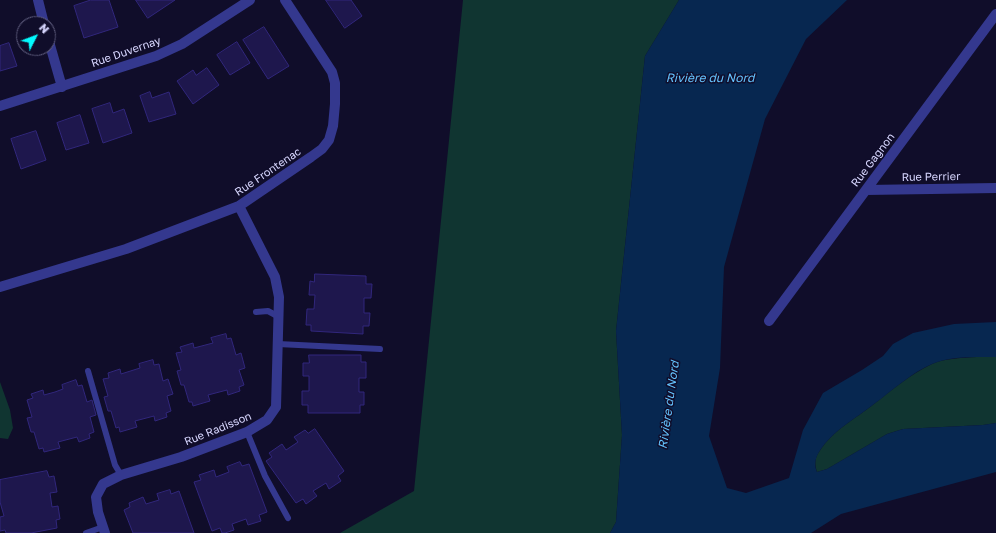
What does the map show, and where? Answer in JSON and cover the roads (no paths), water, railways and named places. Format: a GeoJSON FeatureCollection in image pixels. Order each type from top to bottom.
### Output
{"type":"FeatureCollection","features":[{"type":"Feature","properties":{"kind":"street"},"geometry":{"type":"LineString","coordinates":[[38,0],[42,16]]}},
{"type":"Feature","properties":{"kind":"street","name":"Rue Duvernay"},"geometry":{"type":"LineString","coordinates":[[0,106],[156,56],[182,44],[250,0]]}},
{"type":"Feature","properties":{"kind":"street","name":"Rue Frontenac"},"geometry":{"type":"LineString","coordinates":[[0,287],[126,249],[239,206],[279,180],[322,149],[329,140],[333,126],[335,83],[332,72],[285,0]]}},
{"type":"Feature","properties":{"kind":"street","name":"Rue Gagnon"},"geometry":{"type":"LineString","coordinates":[[769,321],[996,14]]}},
{"type":"Feature","properties":{"kind":"street"},"geometry":{"type":"LineString","coordinates":[[53,56],[62,87]]}},
{"type":"Feature","properties":{"kind":"street","name":"Rue Perrier"},"geometry":{"type":"LineString","coordinates":[[866,190],[996,188]]}},
{"type":"Feature","properties":{"kind":"street","name":"Rue Radisson"},"geometry":{"type":"LineString","coordinates":[[104,530],[98,512],[96,497],[103,484],[121,475],[181,457],[246,432],[267,420],[276,407],[279,298],[275,277],[239,206]]}},
{"type":"Feature","properties":{"kind":"lane"},"geometry":{"type":"LineString","coordinates":[[256,312],[268,311],[279,317]]}},
{"type":"Feature","properties":{"kind":"lane"},"geometry":{"type":"LineString","coordinates":[[278,344],[380,349]]}},
{"type":"Feature","properties":{"kind":"lane"},"geometry":{"type":"LineString","coordinates":[[88,371],[115,465],[121,475]]}},
{"type":"Feature","properties":{"kind":"lane"},"geometry":{"type":"LineString","coordinates":[[246,432],[265,476],[288,518]]}},
{"type":"Feature","properties":{"kind":"lane"},"geometry":{"type":"LineString","coordinates":[[86,533],[104,530]]}},
{"type":"Feature","properties":{"kind":"water","name":"Rivière du Nord"},"geometry":{"type":"Polygon","coordinates":[[[679,0],[847,0],[806,39],[765,119],[724,267],[720,368],[709,436],[727,488],[746,493],[789,478],[803,430],[823,393],[883,356],[893,344],[913,333],[954,324],[996,322],[996,357],[963,358],[939,361],[917,372],[830,438],[818,455],[815,462],[815,467],[817,472],[827,469],[887,434],[903,429],[996,423],[996,472],[841,514],[811,533],[610,533],[616,522],[622,435],[616,331],[645,56],[679,0]]]}}]}
